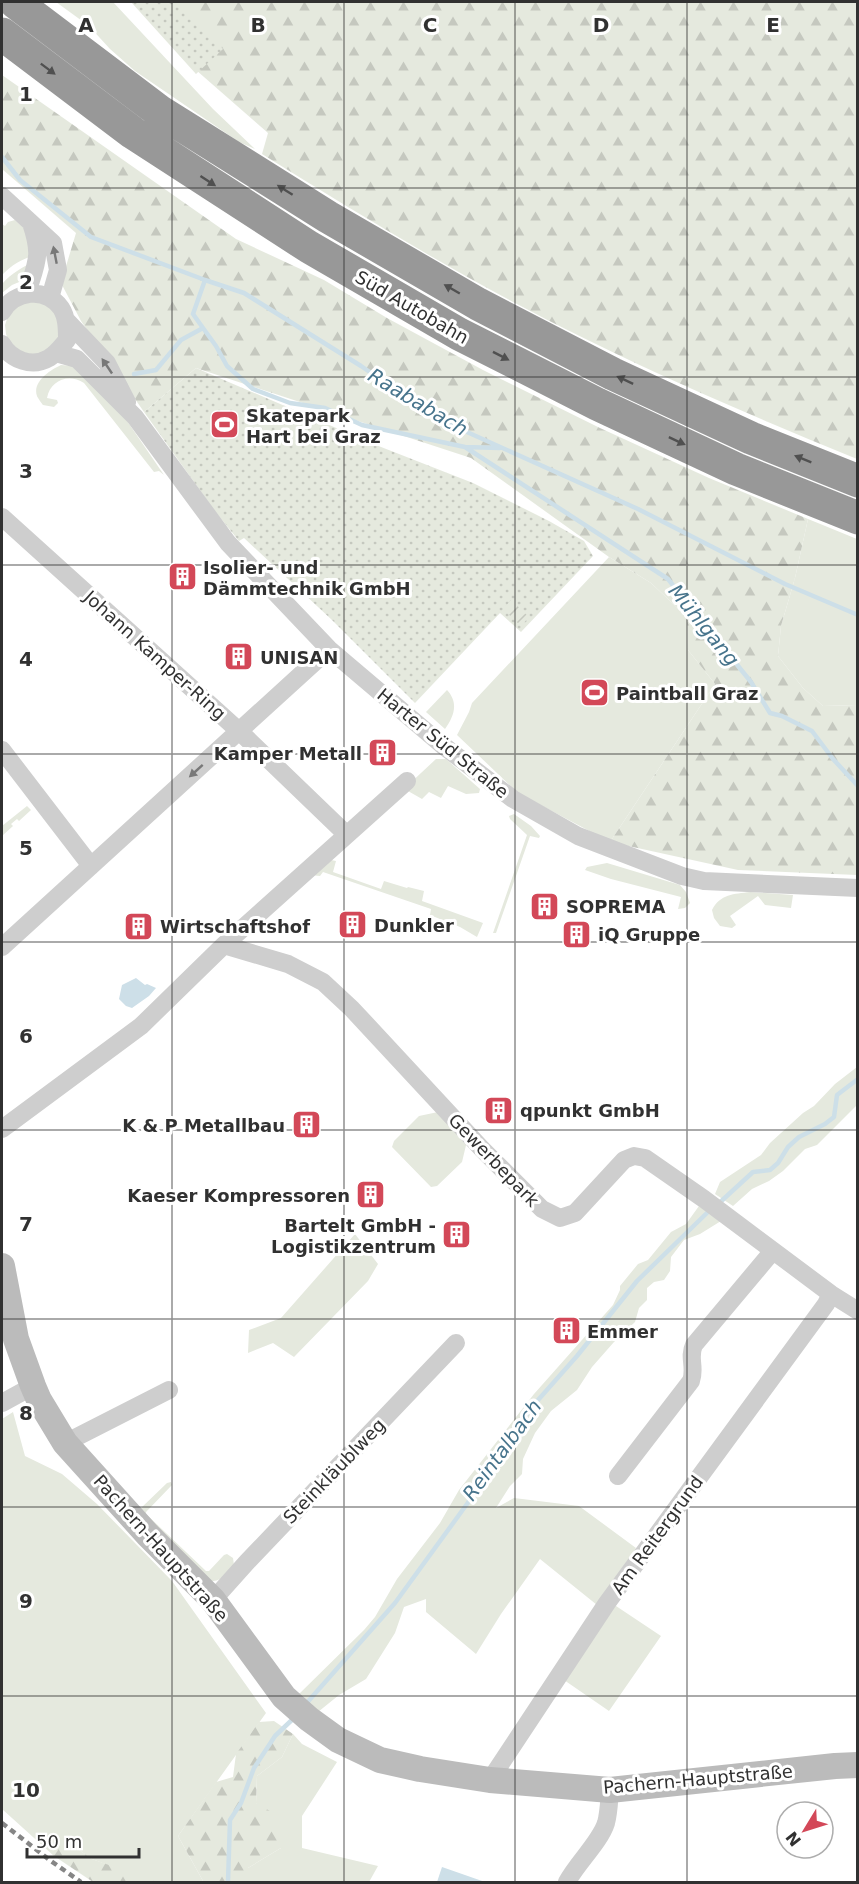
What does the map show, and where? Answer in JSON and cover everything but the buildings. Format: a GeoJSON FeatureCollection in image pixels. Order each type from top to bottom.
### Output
{"type":"FeatureCollection","features":[{"type":"Feature","properties":{"kind":"highway","name":"Süd Autobahn"},"geometry":{"type":"LineString","coordinates":[[15,2],[159,111],[328,217],[468,298],[613,374],[751,438],[858,481]]}},
{"type":"Feature","properties":{"kind":"highway","name":"Süd Autobahn"},"geometry":{"type":"LineString","coordinates":[[2,34],[133,133],[309,247],[459,334],[597,405],[736,468],[858,518]]}},
{"type":"Feature","properties":{"kind":"main road","name":"Pachern-Hauptstraße"},"geometry":{"type":"LineString","coordinates":[[2,1266],[16,1338],[33,1386],[65,1443],[148,1534],[213,1600],[284,1697],[338,1740],[380,1760],[420,1769],[490,1780],[610,1790],[858,1765]]}},
{"type":"Feature","properties":{"kind":"street"},"geometry":{"type":"LineString","coordinates":[[2,196],[52,243],[58,270],[50,298],[27,293],[18,296],[6,305],[2,312]]}},
{"type":"Feature","properties":{"kind":"street"},"geometry":{"type":"LineString","coordinates":[[27,293],[39,258],[36,238],[30,221]]}},
{"type":"Feature","properties":{"kind":"street","name":"Harter Süd Straße"},"geometry":{"type":"LineString","coordinates":[[50,298],[61,308],[66,320],[107,363],[135,417],[228,543],[329,649],[441,744],[513,800],[578,836],[682,876],[704,881],[858,888]]}},
{"type":"Feature","properties":{"kind":"street"},"geometry":{"type":"LineString","coordinates":[[2,347],[24,362],[46,360],[56,353],[67,340],[66,320]]}},
{"type":"Feature","properties":{"kind":"street","name":"Harter Süd Straße"},"geometry":{"type":"LineString","coordinates":[[56,353],[77,359],[135,417]]}},
{"type":"Feature","properties":{"kind":"street","name":"Johann Kamper-Ring"},"geometry":{"type":"LineString","coordinates":[[2,517],[239,731],[2,947]]}},
{"type":"Feature","properties":{"kind":"street"},"geometry":{"type":"LineString","coordinates":[[329,649],[239,731],[346,834]]}},
{"type":"Feature","properties":{"kind":"street"},"geometry":{"type":"LineString","coordinates":[[2,750],[91,866]]}},
{"type":"Feature","properties":{"kind":"street"},"geometry":{"type":"LineString","coordinates":[[2,1129],[141,1026],[224,945],[407,781]]}},
{"type":"Feature","properties":{"kind":"street","name":"Gewerbepark"},"geometry":{"type":"LineString","coordinates":[[224,945],[288,964],[323,982],[542,1209],[560,1218],[574,1213],[624,1160],[634,1156],[645,1158],[704,1199],[772,1252],[858,1311]]}},
{"type":"Feature","properties":{"kind":"street"},"geometry":{"type":"LineString","coordinates":[[618,1476],[692,1381],[694,1370],[691,1357],[694,1345],[772,1252]]}},
{"type":"Feature","properties":{"kind":"street","name":"Am Reitergrund"},"geometry":{"type":"LineString","coordinates":[[490,1780],[607,1603],[826,1304],[831,1294]]}},
{"type":"Feature","properties":{"kind":"street","name":"Steinkläublweg"},"geometry":{"type":"LineString","coordinates":[[213,1600],[456,1343]]}},
{"type":"Feature","properties":{"kind":"street"},"geometry":{"type":"LineString","coordinates":[[2,1403],[33,1386]]}},
{"type":"Feature","properties":{"kind":"street"},"geometry":{"type":"LineString","coordinates":[[65,1443],[169,1390]]}},
{"type":"Feature","properties":{"kind":"street"},"geometry":{"type":"LineString","coordinates":[[567,1882],[605,1826],[610,1790]]}},
{"type":"Feature","properties":{"kind":"green space"},"geometry":{"type":"Polygon","coordinates":[[[56,2],[113,2],[213,109],[255,149],[239,142],[135,71],[89,26],[56,2]]]}},
{"type":"Feature","properties":{"kind":"green space"},"geometry":{"type":"Polygon","coordinates":[[[131,2],[179,2],[223,49],[196,74],[131,2]]]}},
{"type":"Feature","properties":{"kind":"green space"},"geometry":{"type":"Polygon","coordinates":[[[134,2],[857,2],[857,459],[686,386],[559,326],[420,250],[262,154],[268,133],[188,63],[134,2]]]}},
{"type":"Feature","properties":{"kind":"green space"},"geometry":{"type":"Polygon","coordinates":[[[2,75],[236,239],[324,280],[387,318],[483,370],[600,428],[709,478],[808,519],[795,578],[781,626],[778,656],[803,688],[823,706],[857,705],[857,875],[738,870],[610,842],[715,684],[688,650],[687,617],[651,583],[609,557],[471,458],[196,368],[144,412],[81,321],[61,283],[76,233],[2,169],[2,75]]]}},
{"type":"Feature","properties":{"kind":"green space"},"geometry":{"type":"Polygon","coordinates":[[[15,220],[25,229],[36,255],[17,263],[2,275],[2,224],[5,226],[8,222],[15,220]]]}},
{"type":"Feature","properties":{"kind":"green space"},"geometry":{"type":"Polygon","coordinates":[[[36,261],[24,280],[12,285],[2,293],[2,284],[6,280],[36,261]]]}},
{"type":"Feature","properties":{"kind":"green space"},"geometry":{"type":"Polygon","coordinates":[[[38,301],[54,309],[61,335],[42,355],[23,355],[9,343],[5,325],[8,316],[20,303],[38,301]]]}},
{"type":"Feature","properties":{"kind":"green space"},"geometry":{"type":"Polygon","coordinates":[[[61,365],[73,366],[112,399],[164,475],[159,471],[154,472],[84,383],[72,379],[61,380],[52,387],[47,398],[57,400],[58,403],[54,407],[43,405],[36,391],[39,381],[61,365]]]}},
{"type":"Feature","properties":{"kind":"green space"},"geometry":{"type":"Polygon","coordinates":[[[196,368],[376,445],[473,483],[584,541],[593,556],[521,632],[500,613],[415,703],[332,620],[244,538],[239,541],[144,412],[196,368]]]}},
{"type":"Feature","properties":{"kind":"green space"},"geometry":{"type":"Polygon","coordinates":[[[808,519],[857,539],[857,705],[823,706],[803,688],[778,656],[781,626],[795,578],[808,519]]]}},
{"type":"Feature","properties":{"kind":"green space","name":"Paintball Graz"},"geometry":{"type":"Polygon","coordinates":[[[609,557],[651,583],[687,617],[688,650],[715,684],[610,842],[518,793],[457,735],[472,703],[609,557]]]}},
{"type":"Feature","properties":{"kind":"green space"},"geometry":{"type":"Polygon","coordinates":[[[511,600],[529,617],[521,626],[503,609],[511,600]]]}},
{"type":"Feature","properties":{"kind":"green space"},"geometry":{"type":"Polygon","coordinates":[[[447,690],[453,700],[454,710],[445,729],[426,712],[447,690]]]}},
{"type":"Feature","properties":{"kind":"green space"},"geometry":{"type":"Polygon","coordinates":[[[436,759],[446,759],[480,789],[479,793],[466,794],[448,786],[441,798],[429,792],[422,799],[408,791],[391,801],[436,759]]]}},
{"type":"Feature","properties":{"kind":"green space"},"geometry":{"type":"Polygon","coordinates":[[[27,806],[31,810],[19,821],[17,819],[11,824],[13,826],[2,836],[2,826],[27,806]]]}},
{"type":"Feature","properties":{"kind":"green space"},"geometry":{"type":"Polygon","coordinates":[[[514,814],[531,826],[540,836],[539,838],[530,836],[496,933],[493,933],[527,835],[510,819],[509,816],[514,814]]]}},
{"type":"Feature","properties":{"kind":"green space"},"geometry":{"type":"Polygon","coordinates":[[[331,860],[336,861],[333,872],[381,889],[384,881],[424,891],[422,901],[483,923],[477,937],[460,927],[430,915],[431,909],[323,872],[320,876],[310,875],[331,860]]]}},
{"type":"Feature","properties":{"kind":"green space"},"geometry":{"type":"Polygon","coordinates":[[[607,863],[680,885],[686,892],[690,903],[685,908],[678,909],[681,897],[585,870],[587,867],[607,863]]]}},
{"type":"Feature","properties":{"kind":"green space"},"geometry":{"type":"Polygon","coordinates":[[[750,892],[793,895],[791,908],[765,905],[758,896],[730,916],[736,925],[732,928],[720,926],[712,910],[715,905],[728,896],[750,892]]]}},
{"type":"Feature","properties":{"kind":"green space"},"geometry":{"type":"Polygon","coordinates":[[[857,1067],[857,1105],[817,1145],[805,1149],[783,1171],[752,1189],[733,1206],[715,1194],[720,1182],[761,1155],[770,1143],[857,1067]]]}},
{"type":"Feature","properties":{"kind":"green space"},"geometry":{"type":"Polygon","coordinates":[[[438,1112],[467,1141],[462,1162],[437,1186],[431,1187],[392,1147],[394,1141],[419,1116],[438,1112]]]}},
{"type":"Feature","properties":{"kind":"green space"},"geometry":{"type":"Polygon","coordinates":[[[699,1206],[721,1221],[700,1234],[684,1240],[671,1257],[670,1271],[664,1280],[654,1282],[647,1288],[647,1300],[639,1308],[635,1322],[592,1367],[577,1390],[551,1411],[535,1433],[523,1459],[522,1474],[510,1486],[496,1508],[514,1498],[579,1506],[636,1548],[597,1605],[540,1559],[476,1654],[426,1612],[426,1599],[404,1607],[395,1633],[366,1679],[339,1695],[318,1712],[298,1695],[375,1617],[397,1579],[440,1523],[459,1490],[534,1394],[613,1305],[620,1286],[638,1264],[648,1260],[671,1232],[686,1224],[699,1206]]]}},
{"type":"Feature","properties":{"kind":"green space"},"geometry":{"type":"Polygon","coordinates":[[[355,1234],[378,1264],[368,1281],[294,1357],[273,1343],[248,1353],[249,1330],[281,1318],[355,1234]]]}},
{"type":"Feature","properties":{"kind":"green space"},"geometry":{"type":"Polygon","coordinates":[[[13,1412],[25,1456],[62,1474],[97,1504],[172,1581],[266,1713],[178,1836],[202,1882],[147,1880],[92,1859],[66,1841],[54,1856],[2,1809],[2,1419],[13,1412]]]}},
{"type":"Feature","properties":{"kind":"green space"},"geometry":{"type":"Polygon","coordinates":[[[171,1482],[172,1485],[146,1514],[206,1571],[209,1571],[224,1555],[227,1554],[233,1558],[234,1565],[219,1580],[212,1581],[198,1571],[163,1538],[140,1512],[141,1508],[167,1483],[171,1482]]]}},
{"type":"Feature","properties":{"kind":"green space"},"geometry":{"type":"Polygon","coordinates":[[[613,1604],[661,1636],[609,1711],[564,1680],[613,1604]]]}},
{"type":"Feature","properties":{"kind":"green space"},"geometry":{"type":"Polygon","coordinates":[[[274,1721],[293,1734],[282,1757],[257,1776],[256,1803],[282,1818],[281,1848],[248,1868],[248,1882],[202,1882],[178,1836],[216,1782],[233,1777],[236,1754],[259,1722],[274,1721]]]}},
{"type":"Feature","properties":{"kind":"green space"},"geometry":{"type":"Polygon","coordinates":[[[293,1734],[302,1744],[337,1762],[302,1816],[302,1848],[378,1866],[369,1882],[248,1882],[248,1868],[281,1848],[256,1803],[257,1776],[282,1757],[293,1734]]]}},
{"type":"Feature","properties":{"kind":"green space"},"geometry":{"type":"Polygon","coordinates":[[[65,1840],[92,1859],[157,1882],[93,1882],[54,1856],[65,1840]]]}},
{"type":"Feature","properties":{"kind":"shaded area"},"geometry":{"type":"Polygon","coordinates":[[[136,978],[145,985],[156,988],[132,1008],[119,999],[122,985],[136,978]]]}},
{"type":"Feature","properties":{"kind":"shaded area"},"geometry":{"type":"Polygon","coordinates":[[[442,1867],[485,1882],[437,1882],[442,1867]]]}},
{"type":"Feature","properties":{"kind":"waterway","name":"Raababach"},"geometry":{"type":"LineString","coordinates":[[2,157],[20,180],[91,237],[244,293],[361,366],[438,419],[638,509],[785,584],[858,615]]}},
{"type":"Feature","properties":{"kind":"waterway"},"geometry":{"type":"LineString","coordinates":[[134,374],[156,370],[181,340],[203,328],[193,314],[205,280]]}},
{"type":"Feature","properties":{"kind":"waterway"},"geometry":{"type":"LineString","coordinates":[[203,328],[227,366],[253,389],[290,403],[325,408],[362,425],[465,447],[500,448]]}},
{"type":"Feature","properties":{"kind":"waterway","name":"Mühlgang"},"geometry":{"type":"LineString","coordinates":[[465,447],[668,579],[751,682],[770,713],[782,716],[812,731],[833,759],[858,786]]}},
{"type":"Feature","properties":{"kind":"waterway","name":"Reintalbach"},"geometry":{"type":"LineString","coordinates":[[717,1205],[753,1172],[770,1170],[799,1137],[834,1117],[837,1095],[858,1079]]}},
{"type":"Feature","properties":{"kind":"waterway","name":"Reintalbach"},"geometry":{"type":"LineString","coordinates":[[304,1706],[395,1603],[467,1504],[531,1408],[577,1356],[637,1281],[710,1210]]}},
{"type":"Feature","properties":{"kind":"waterway","name":"Reintalbach"},"geometry":{"type":"LineString","coordinates":[[228,1882],[230,1820],[241,1803],[254,1768],[275,1736],[295,1717]]}},
{"type":"Feature","properties":{"kind":"railway"},"geometry":{"type":"LineString","coordinates":[[2,1823],[81,1882]]}},
{"type":"Feature","properties":{"kind":"place","name":"Skatepark Hart bei Graz"},"geometry":{"type":"Point","coordinates":[225,425]}},
{"type":"Feature","properties":{"kind":"place","name":"Isolier- und Dämmtechnik GmbH"},"geometry":{"type":"Point","coordinates":[182,577]}},
{"type":"Feature","properties":{"kind":"place","name":"UNISAN"},"geometry":{"type":"Point","coordinates":[239,657]}},
{"type":"Feature","properties":{"kind":"place","name":"Paintball Graz"},"geometry":{"type":"Point","coordinates":[595,693]}},
{"type":"Feature","properties":{"kind":"place","name":"Kamper Metall"},"geometry":{"type":"Point","coordinates":[383,753]}},
{"type":"Feature","properties":{"kind":"place","name":"SOPREMA"},"geometry":{"type":"Point","coordinates":[545,906]}},
{"type":"Feature","properties":{"kind":"place","name":"Dunkler"},"geometry":{"type":"Point","coordinates":[353,925]}},
{"type":"Feature","properties":{"kind":"place","name":"Wirtschaftshof"},"geometry":{"type":"Point","coordinates":[139,926]}},
{"type":"Feature","properties":{"kind":"place","name":"iQ Gruppe"},"geometry":{"type":"Point","coordinates":[577,934]}},
{"type":"Feature","properties":{"kind":"place","name":"qpunkt GmbH"},"geometry":{"type":"Point","coordinates":[499,1110]}},
{"type":"Feature","properties":{"kind":"place","name":"K & P Metallbau"},"geometry":{"type":"Point","coordinates":[306,1125]}},
{"type":"Feature","properties":{"kind":"place","name":"Kaeser Kompressoren"},"geometry":{"type":"Point","coordinates":[371,1195]}},
{"type":"Feature","properties":{"kind":"place","name":"Bartelt GmbH - Logistikzentrum"},"geometry":{"type":"Point","coordinates":[457,1235]}},
{"type":"Feature","properties":{"kind":"place","name":"Emmer"},"geometry":{"type":"Point","coordinates":[566,1331]}}]}
